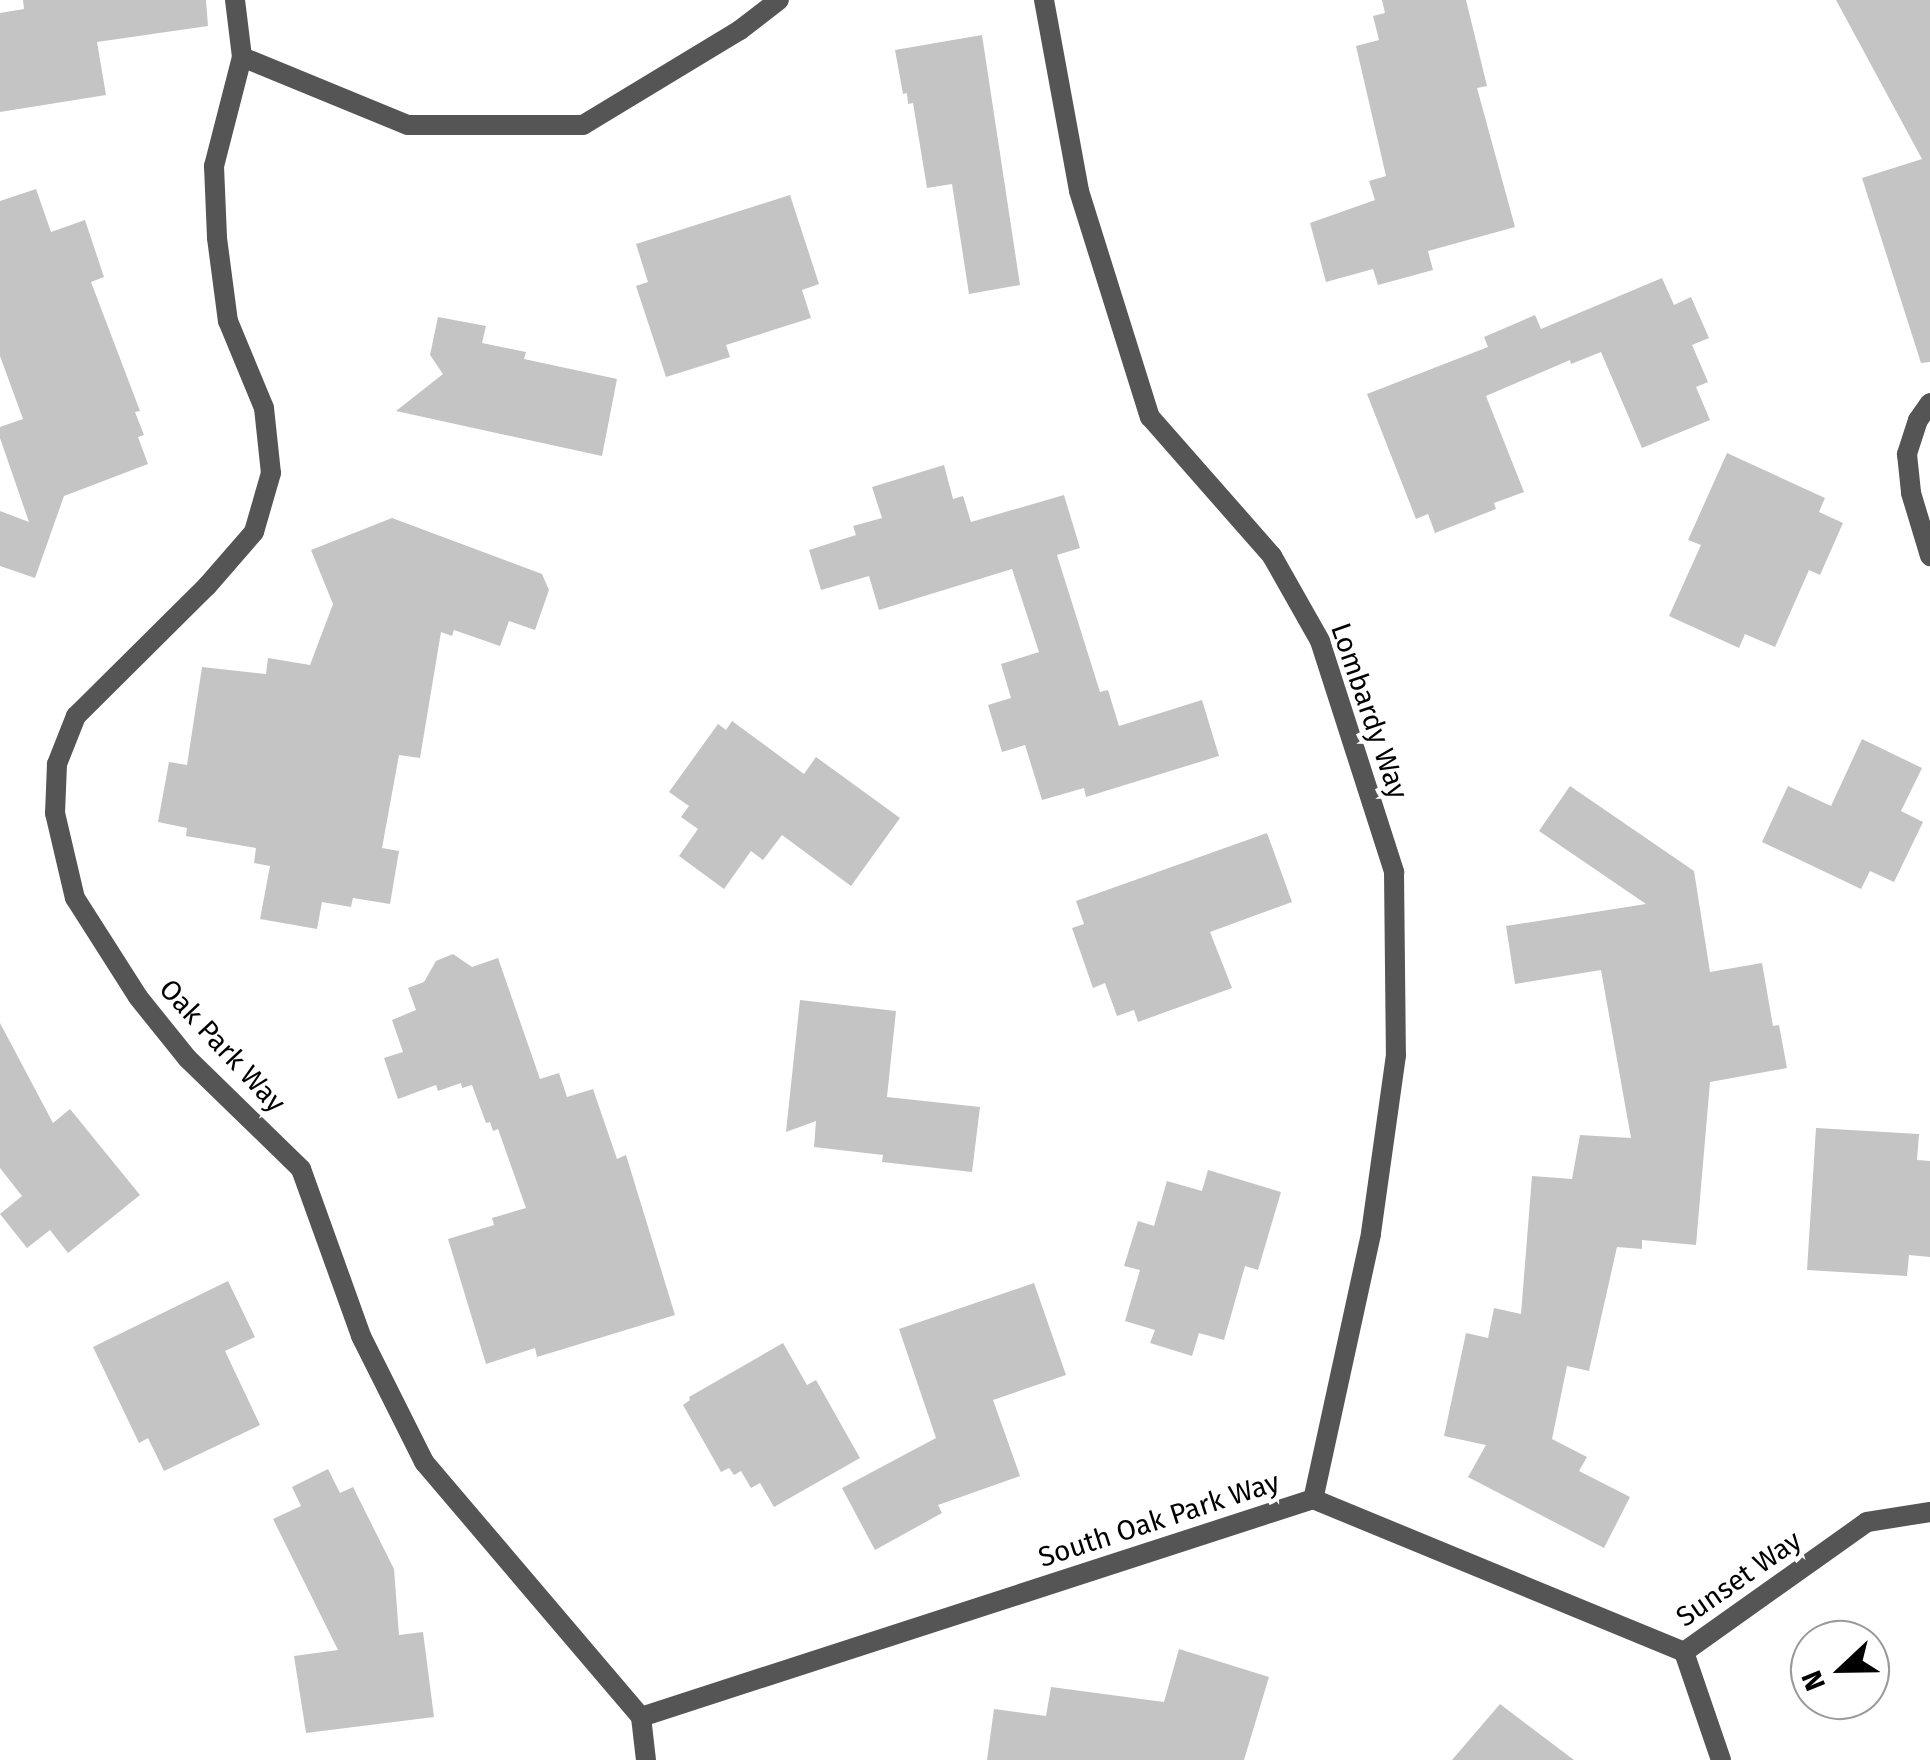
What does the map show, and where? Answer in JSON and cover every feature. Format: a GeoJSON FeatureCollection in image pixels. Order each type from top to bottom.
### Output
{"type":"FeatureCollection","features":[{"type":"Feature","properties":{"kind":"street","name":"Oak Park Way"},"geometry":{"type":"LineString","coordinates":[[235,0],[242,57],[214,166],[217,238],[228,320],[264,408],[271,473],[254,532],[207,586],[76,716],[57,764],[55,813],[75,898],[138,996],[187,1058],[301,1169],[360,1336],[424,1462],[641,1717]]}},
{"type":"Feature","properties":{"kind":"street"},"geometry":{"type":"LineString","coordinates":[[242,57],[408,125],[583,125],[740,30],[779,0]]}},
{"type":"Feature","properties":{"kind":"street","name":"Lombardy Way"},"geometry":{"type":"LineString","coordinates":[[1044,0],[1080,191],[1150,417],[1272,556],[1320,640],[1394,872],[1396,1054],[1371,1234],[1313,1499]]}},
{"type":"Feature","properties":{"kind":"street"},"geometry":{"type":"LineString","coordinates":[[1930,403],[1918,420],[1906,454],[1911,492],[1930,556]]}},
{"type":"Feature","properties":{"kind":"street","name":"South Oak Park Way"},"geometry":{"type":"LineString","coordinates":[[641,1717],[1313,1499],[1684,1652]]}},
{"type":"Feature","properties":{"kind":"street","name":"Sunset Way"},"geometry":{"type":"LineString","coordinates":[[1721,1760],[1684,1652],[1868,1522],[1930,1512]]}},
{"type":"Feature","properties":{"kind":"street"},"geometry":{"type":"LineString","coordinates":[[641,1717],[646,1760]]}},
{"type":"Feature","properties":{"kind":"building"},"geometry":{"type":"Polygon","coordinates":[[[23,0],[206,0],[208,26],[97,42],[106,95],[0,112],[0,13],[24,9],[23,0]]]}},
{"type":"Feature","properties":{"kind":"building"},"geometry":{"type":"Polygon","coordinates":[[[1382,0],[1466,0],[1487,86],[1477,88],[1515,227],[1428,251],[1433,270],[1378,285],[1373,269],[1326,282],[1310,223],[1375,200],[1369,181],[1386,176],[1356,46],[1379,40],[1373,16],[1385,13],[1382,0]]]}},
{"type":"Feature","properties":{"kind":"building"},"geometry":{"type":"Polygon","coordinates":[[[1836,0],[1930,0],[1930,362],[1921,363],[1862,178],[1922,159],[1836,0]]]}},
{"type":"Feature","properties":{"kind":"building"},"geometry":{"type":"Polygon","coordinates":[[[982,35],[1020,285],[969,294],[952,184],[927,188],[913,103],[908,104],[907,93],[903,94],[895,50],[982,35]]]}},
{"type":"Feature","properties":{"kind":"building"},"geometry":{"type":"Polygon","coordinates":[[[36,189],[51,232],[85,220],[104,277],[91,282],[140,411],[135,412],[144,435],[138,437],[148,464],[64,496],[35,578],[0,566],[0,511],[29,522],[0,438],[0,427],[23,419],[0,356],[0,201],[36,189]]]}},
{"type":"Feature","properties":{"kind":"building"},"geometry":{"type":"Polygon","coordinates":[[[790,195],[819,284],[802,290],[811,318],[726,345],[730,357],[666,377],[636,286],[648,282],[636,244],[790,195]]]}},
{"type":"Feature","properties":{"kind":"building"},"geometry":{"type":"Polygon","coordinates":[[[1662,278],[1674,305],[1691,297],[1709,338],[1692,345],[1708,382],[1696,387],[1710,420],[1642,448],[1601,352],[1571,364],[1570,360],[1486,396],[1524,492],[1494,503],[1496,509],[1435,533],[1428,514],[1416,519],[1367,394],[1488,347],[1484,337],[1535,315],[1541,329],[1662,278]]]}},
{"type":"Feature","properties":{"kind":"building"},"geometry":{"type":"Polygon","coordinates":[[[438,317],[486,326],[482,343],[526,352],[524,359],[617,379],[602,456],[396,411],[443,374],[430,355],[438,317]]]}},
{"type":"Feature","properties":{"kind":"building"},"geometry":{"type":"Polygon","coordinates":[[[1727,453],[1825,498],[1819,512],[1843,523],[1820,575],[1809,570],[1775,647],[1745,634],[1739,648],[1669,616],[1701,545],[1688,540],[1727,453]]]}},
{"type":"Feature","properties":{"kind":"building"},"geometry":{"type":"Polygon","coordinates":[[[944,465],[953,499],[963,496],[971,522],[1064,495],[1080,548],[1057,555],[1100,692],[1108,690],[1119,726],[1202,700],[1219,756],[1086,797],[1084,788],[1042,800],[1025,745],[1002,752],[988,705],[1011,698],[1001,664],[1039,652],[1012,569],[879,610],[869,576],[821,590],[809,550],[856,535],[853,526],[882,518],[872,487],[944,465]]]}},
{"type":"Feature","properties":{"kind":"building"},"geometry":{"type":"Polygon","coordinates":[[[392,518],[542,574],[549,590],[535,630],[509,621],[500,646],[454,630],[452,636],[441,632],[420,758],[399,755],[382,848],[399,851],[390,904],[353,898],[351,907],[322,902],[317,929],[260,919],[270,866],[254,863],[256,848],[186,836],[187,828],[158,822],[169,762],[187,765],[202,667],[266,674],[268,658],[310,665],[333,604],[311,550],[392,518]]]}},
{"type":"Feature","properties":{"kind":"building"},"geometry":{"type":"Polygon","coordinates":[[[732,721],[804,774],[816,757],[900,818],[851,886],[782,835],[763,860],[751,851],[724,889],[679,856],[698,829],[681,817],[689,806],[669,792],[718,724],[726,730],[732,721]]]}},
{"type":"Feature","properties":{"kind":"building"},"geometry":{"type":"Polygon","coordinates":[[[1862,739],[1922,768],[1901,811],[1923,822],[1894,882],[1870,871],[1861,889],[1762,842],[1788,786],[1831,806],[1862,739]]]}},
{"type":"Feature","properties":{"kind":"building"},"geometry":{"type":"Polygon","coordinates":[[[1570,786],[1694,871],[1710,972],[1762,963],[1773,1026],[1779,1025],[1787,1068],[1710,1082],[1696,1245],[1642,1240],[1642,1249],[1617,1247],[1589,1371],[1567,1366],[1552,1439],[1587,1457],[1579,1471],[1630,1497],[1604,1548],[1468,1477],[1486,1445],[1444,1436],[1466,1333],[1488,1338],[1494,1308],[1521,1314],[1532,1176],[1572,1179],[1580,1135],[1631,1138],[1601,970],[1515,984],[1506,926],[1646,904],[1539,831],[1570,786]]]}},
{"type":"Feature","properties":{"kind":"building"},"geometry":{"type":"Polygon","coordinates":[[[1267,833],[1292,902],[1210,932],[1232,988],[1138,1022],[1134,1010],[1117,1016],[1105,983],[1093,988],[1072,928],[1084,924],[1076,901],[1267,833]]]}},
{"type":"Feature","properties":{"kind":"building"},"geometry":{"type":"Polygon","coordinates":[[[453,954],[472,967],[498,958],[540,1079],[559,1073],[567,1097],[593,1089],[617,1159],[626,1155],[675,1315],[537,1357],[535,1348],[486,1364],[448,1239],[494,1225],[492,1218],[526,1208],[498,1129],[493,1131],[490,1122],[486,1123],[472,1085],[462,1088],[461,1083],[438,1091],[436,1085],[398,1099],[384,1058],[403,1052],[392,1020],[416,1010],[408,988],[424,982],[436,961],[453,954]]]}},
{"type":"Feature","properties":{"kind":"building"},"geometry":{"type":"Polygon","coordinates":[[[800,1000],[896,1011],[887,1097],[980,1107],[972,1172],[882,1162],[883,1155],[814,1147],[816,1121],[786,1132],[800,1000]]]}},
{"type":"Feature","properties":{"kind":"building"},"geometry":{"type":"Polygon","coordinates":[[[0,1023],[53,1123],[70,1109],[140,1195],[68,1253],[50,1230],[27,1248],[0,1214],[22,1196],[0,1168],[0,1023]]]}},
{"type":"Feature","properties":{"kind":"building"},"geometry":{"type":"Polygon","coordinates":[[[1816,1128],[1919,1134],[1917,1160],[1930,1161],[1930,1257],[1909,1255],[1907,1276],[1807,1270],[1816,1128]]]}},
{"type":"Feature","properties":{"kind":"building"},"geometry":{"type":"Polygon","coordinates":[[[1208,1170],[1281,1192],[1258,1270],[1245,1266],[1224,1340],[1199,1333],[1192,1356],[1150,1343],[1155,1330],[1125,1321],[1140,1270],[1124,1266],[1138,1221],[1154,1226],[1167,1181],[1202,1191],[1208,1170]]]}},
{"type":"Feature","properties":{"kind":"building"},"geometry":{"type":"Polygon","coordinates":[[[228,1281],[255,1337],[225,1351],[260,1425],[164,1471],[148,1438],[139,1443],[93,1347],[228,1281]]]}},
{"type":"Feature","properties":{"kind":"building"},"geometry":{"type":"Polygon","coordinates":[[[1034,1283],[1066,1375],[993,1400],[1020,1476],[938,1505],[942,1513],[875,1550],[842,1488],[936,1438],[899,1329],[1034,1283]]]}},
{"type":"Feature","properties":{"kind":"building"},"geometry":{"type":"Polygon","coordinates":[[[783,1343],[807,1385],[816,1380],[860,1458],[774,1507],[760,1483],[751,1488],[741,1471],[734,1475],[729,1468],[721,1472],[683,1405],[689,1397],[783,1343]]]}},
{"type":"Feature","properties":{"kind":"building"},"geometry":{"type":"Polygon","coordinates":[[[328,1469],[340,1493],[353,1487],[394,1569],[399,1635],[423,1632],[434,1717],[306,1733],[294,1656],[338,1650],[273,1519],[301,1506],[292,1487],[328,1469]]]}},
{"type":"Feature","properties":{"kind":"building"},"geometry":{"type":"Polygon","coordinates":[[[1179,1649],[1269,1677],[1244,1760],[987,1760],[994,1709],[1046,1716],[1051,1687],[1164,1702],[1179,1649]]]}},
{"type":"Feature","properties":{"kind":"building"},"geometry":{"type":"Polygon","coordinates":[[[1500,1704],[1574,1760],[1452,1760],[1500,1704]]]}}]}
